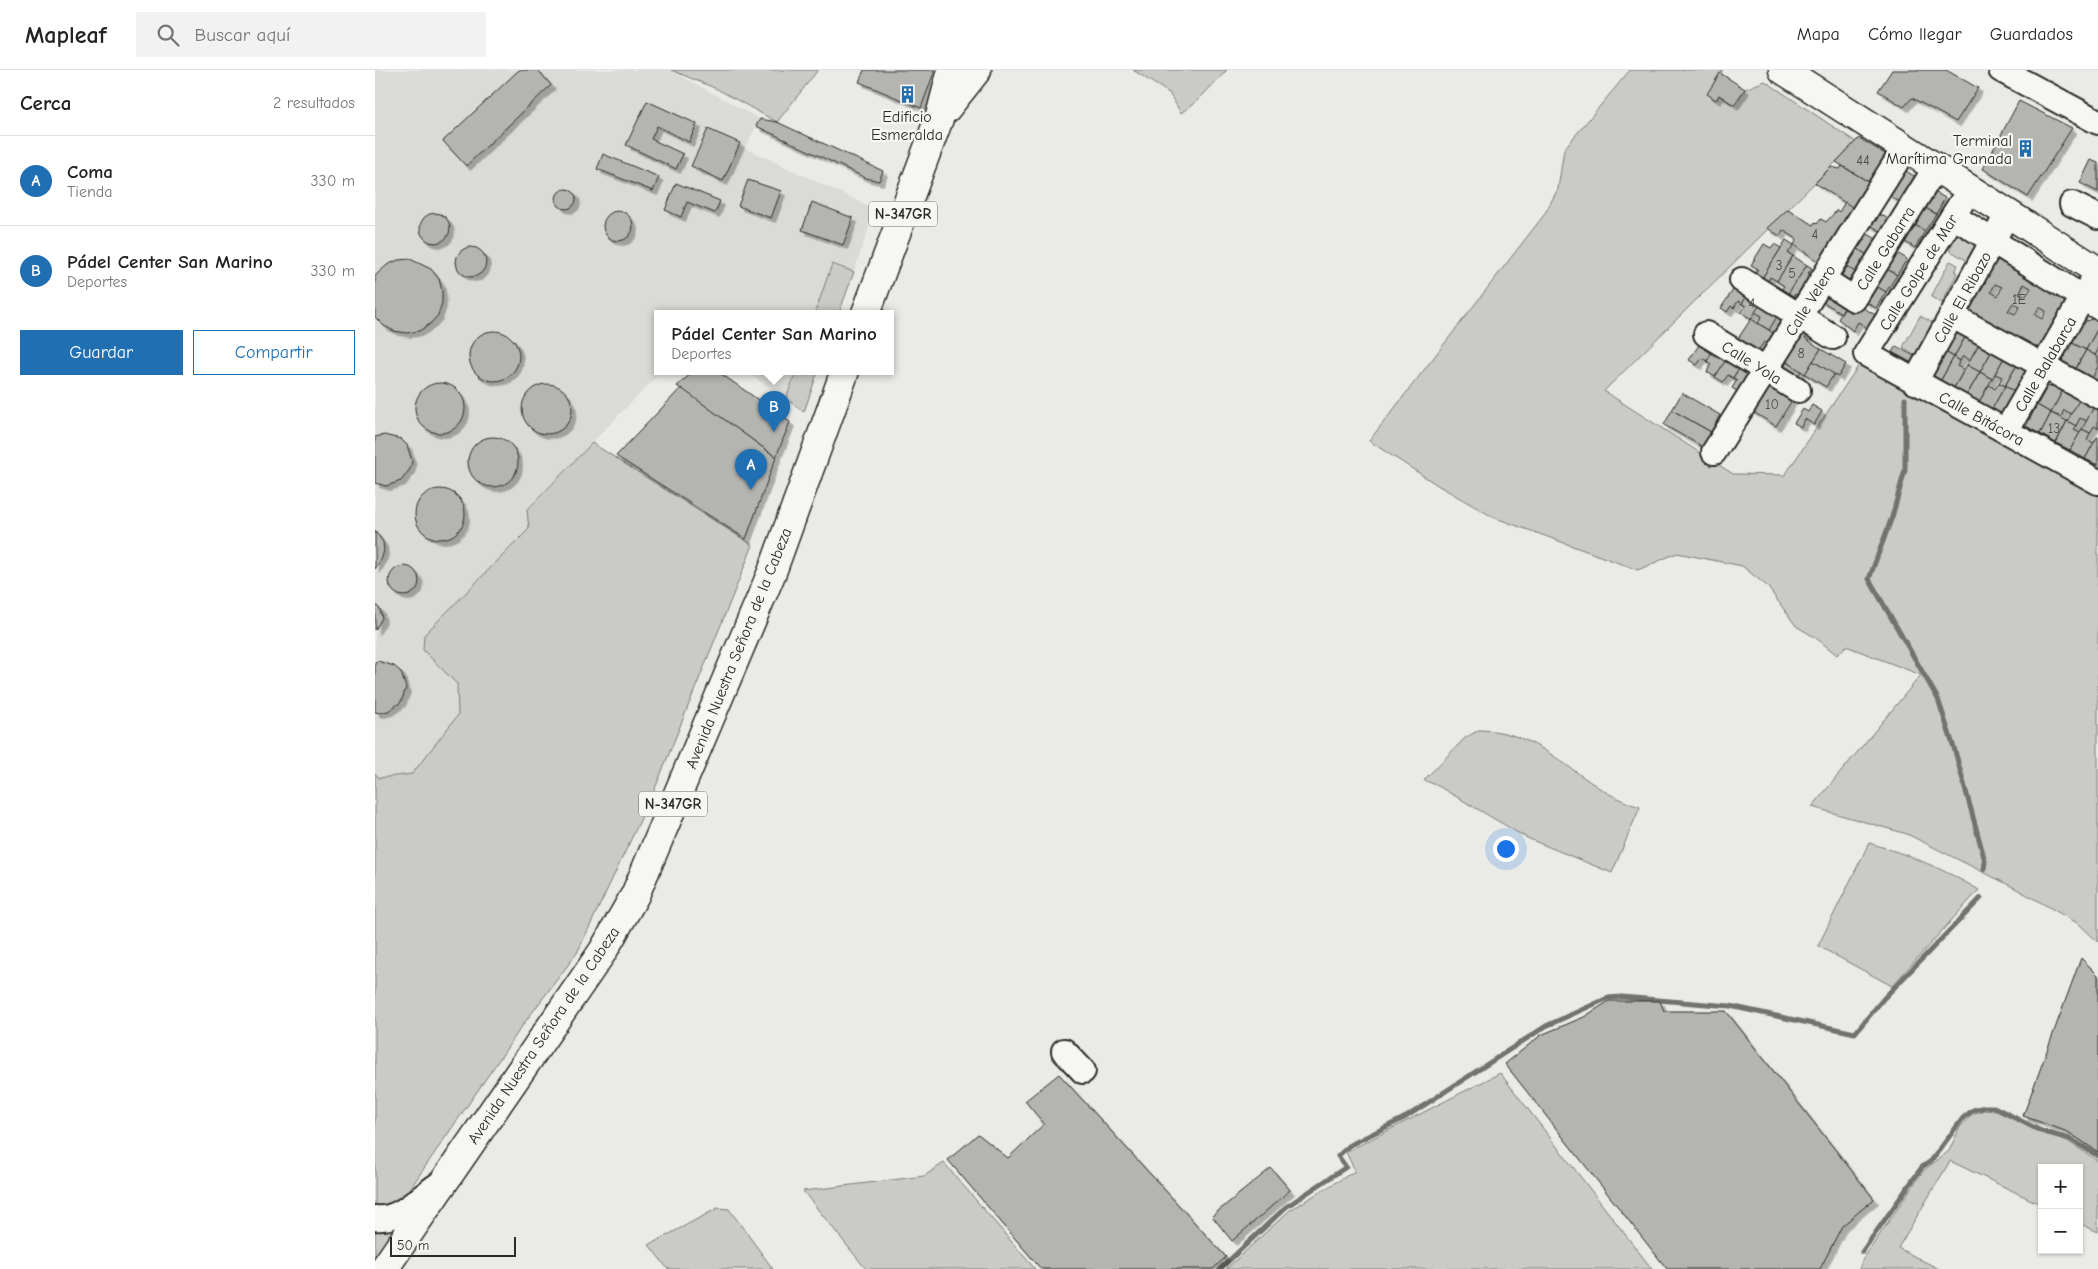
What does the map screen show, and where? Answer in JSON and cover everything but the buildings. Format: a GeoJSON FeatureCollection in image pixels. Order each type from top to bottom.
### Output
{"type":"FeatureCollection","features":[{"type":"Feature","properties":{"kind":"highway","name":"N-347GR"},"geometry":{"type":"LineString","coordinates":[[867,310],[940,116],[952,70]]}},
{"type":"Feature","properties":{"kind":"highway","name":"N-347GR"},"geometry":{"type":"LineString","coordinates":[[940,116],[977,70]]}},
{"type":"Feature","properties":{"kind":"highway"},"geometry":{"type":"LineString","coordinates":[[1783,70],[2098,271]]}},
{"type":"Feature","properties":{"kind":"highway","name":"Avenida Nuestra Señora de la Cabeza"},"geometry":{"type":"LineString","coordinates":[[384,1269],[603,951],[635,895],[772,572],[844,375]]}},
{"type":"Feature","properties":{"kind":"street"},"geometry":{"type":"LineString","coordinates":[[2001,70],[2034,78],[2098,122]]}},
{"type":"Feature","properties":{"kind":"street","name":"Calle Velero"},"geometry":{"type":"LineString","coordinates":[[1714,452],[1905,148]]}},
{"type":"Feature","properties":{"kind":"street","name":"Calle Gabarra"},"geometry":{"type":"LineString","coordinates":[[1823,279],[1854,299],[1936,167]]}},
{"type":"Feature","properties":{"kind":"street","name":"Calle Golpe de Mar"},"geometry":{"type":"LineString","coordinates":[[1866,354],[1970,189]]}},
{"type":"Feature","properties":{"kind":"street"},"geometry":{"type":"LineString","coordinates":[[2072,204],[2098,217]]}},
{"type":"Feature","properties":{"kind":"street","name":"Calle El Ribazo"},"geometry":{"type":"LineString","coordinates":[[1915,382],[2008,213]]}},
{"type":"Feature","properties":{"kind":"street"},"geometry":{"type":"LineString","coordinates":[[1953,216],[2090,302]]}},
{"type":"Feature","properties":{"kind":"street","name":"Calle Balabarca"},"geometry":{"type":"LineString","coordinates":[[2006,431],[2043,366],[2090,302],[2098,271]]}},
{"type":"Feature","properties":{"kind":"street"},"geometry":{"type":"LineString","coordinates":[[1742,280],[1833,337]]}},
{"type":"Feature","properties":{"kind":"street"},"geometry":{"type":"LineString","coordinates":[[1960,320],[2098,396]]}},
{"type":"Feature","properties":{"kind":"street","name":"Calle Yola"},"geometry":{"type":"LineString","coordinates":[[1706,334],[1798,390]]}},
{"type":"Feature","properties":{"kind":"street","name":"Calle Bitácora"},"geometry":{"type":"LineString","coordinates":[[1866,354],[2098,482]]}},
{"type":"Feature","properties":{"kind":"street"},"geometry":{"type":"LineString","coordinates":[[1064,1051],[1083,1071]]}},
{"type":"Feature","properties":{"kind":"street"},"geometry":{"type":"LineString","coordinates":[[375,1218],[383,1219],[399,1214],[445,1180]]}},
{"type":"Feature","properties":{"kind":"shaded area"},"geometry":{"type":"Polygon","coordinates":[[[375,70],[670,70],[760,119],[745,148],[875,209],[854,272],[832,264],[816,310],[654,310],[654,375],[658,375],[527,509],[530,529],[424,635],[424,650],[457,684],[458,715],[412,774],[379,778],[375,773],[375,70]]]}},
{"type":"Feature","properties":{"kind":"shaded area"},"geometry":{"type":"Polygon","coordinates":[[[671,70],[818,70],[777,122],[717,89],[671,70]]]}},
{"type":"Feature","properties":{"kind":"shaded area"},"geometry":{"type":"Polygon","coordinates":[[[1133,70],[1227,70],[1197,101],[1181,113],[1169,93],[1133,70]]]}},
{"type":"Feature","properties":{"kind":"shaded area"},"geometry":{"type":"Polygon","coordinates":[[[1630,70],[1722,70],[1719,95],[1734,105],[1745,89],[1765,81],[1856,142],[1604,391],[1733,474],[1785,475],[1859,365],[2098,491],[2098,942],[2079,924],[2013,887],[1907,834],[1812,807],[1921,675],[1846,646],[1837,655],[1816,638],[1796,626],[1767,586],[1742,566],[1677,553],[1638,570],[1493,517],[1439,486],[1369,441],[1544,215],[1558,189],[1564,149],[1630,70]]]}},
{"type":"Feature","properties":{"kind":"shaded area"},"geometry":{"type":"Polygon","coordinates":[[[1960,230],[1982,244],[1971,263],[1949,250],[1960,230]]]}},
{"type":"Feature","properties":{"kind":"shaded area"},"geometry":{"type":"Polygon","coordinates":[[[1950,261],[1958,265],[1955,272],[1957,273],[1942,303],[1931,297],[1950,261]]]}},
{"type":"Feature","properties":{"kind":"shaded area"},"geometry":{"type":"Polygon","coordinates":[[[832,264],[854,272],[840,310],[816,310],[832,264]]]}},
{"type":"Feature","properties":{"kind":"shaded area"},"geometry":{"type":"Polygon","coordinates":[[[1920,316],[1935,324],[1917,356],[1903,347],[1920,316]]]}},
{"type":"Feature","properties":{"kind":"shaded area"},"geometry":{"type":"Polygon","coordinates":[[[751,375],[795,375],[786,399],[751,375]]]}},
{"type":"Feature","properties":{"kind":"shaded area"},"geometry":{"type":"Polygon","coordinates":[[[795,375],[817,375],[804,412],[786,399],[795,375]]]}},
{"type":"Feature","properties":{"kind":"shaded area"},"geometry":{"type":"Polygon","coordinates":[[[592,443],[753,545],[654,791],[577,953],[525,1022],[407,1193],[389,1206],[375,1206],[375,773],[379,778],[412,774],[458,715],[457,684],[423,650],[424,635],[529,529],[527,510],[592,443]]]}},
{"type":"Feature","properties":{"kind":"shaded area"},"geometry":{"type":"Polygon","coordinates":[[[1479,730],[1503,733],[1524,740],[1563,762],[1599,788],[1619,799],[1640,807],[1612,873],[1527,838],[1438,786],[1424,780],[1465,738],[1479,730]]]}},
{"type":"Feature","properties":{"kind":"shaded area"},"geometry":{"type":"Polygon","coordinates":[[[1869,843],[1925,863],[1979,890],[1892,986],[1818,946],[1869,843]]]}},
{"type":"Feature","properties":{"kind":"shaded area"},"geometry":{"type":"Polygon","coordinates":[[[1500,1073],[1652,1269],[1226,1269],[1290,1210],[1355,1171],[1346,1152],[1500,1073]]]}},
{"type":"Feature","properties":{"kind":"shaded area"},"geometry":{"type":"Polygon","coordinates":[[[1984,1110],[1996,1111],[2041,1133],[2066,1140],[2098,1161],[2098,1232],[2083,1225],[2083,1164],[2038,1164],[2038,1203],[1950,1161],[1898,1248],[1939,1269],[1859,1269],[1863,1259],[1923,1171],[1949,1151],[1960,1127],[1972,1114],[1984,1110]]]}},
{"type":"Feature","properties":{"kind":"shaded area"},"geometry":{"type":"Polygon","coordinates":[[[944,1163],[1035,1269],[866,1269],[803,1191],[924,1176],[944,1163]]]}},
{"type":"Feature","properties":{"kind":"shaded area"},"geometry":{"type":"Polygon","coordinates":[[[718,1208],[729,1209],[773,1269],[668,1269],[649,1245],[718,1208]]]}},
{"type":"Feature","properties":{"kind":"shaded area"},"geometry":{"type":"Polygon","coordinates":[[[401,1225],[375,1267],[375,1228],[401,1225]]]}},
{"type":"Feature","properties":{"kind":"waterway"},"geometry":{"type":"LineString","coordinates":[[1905,399],[1905,470],[1892,517],[1869,579],[1938,699],[1955,751],[1985,861],[1984,870]]}},
{"type":"Feature","properties":{"kind":"waterway"},"geometry":{"type":"LineString","coordinates":[[1220,1269],[1286,1207],[1346,1167],[1338,1156],[1350,1145],[1406,1117],[1546,1026],[1608,998],[1622,997],[1730,1006],[1855,1033],[1884,998],[1981,898]]}},
{"type":"Feature","properties":{"kind":"waterway"},"geometry":{"type":"LineString","coordinates":[[1862,1252],[1922,1167],[1931,1161],[1963,1118],[1973,1110],[1994,1107],[2041,1131],[2070,1139],[2098,1156]]}},
{"type":"Feature","properties":{"kind":"place","name":"Edificio Esmeralda"},"geometry":{"type":"Point","coordinates":[907,94]}},
{"type":"Feature","properties":{"kind":"place","name":"Terminal Marítima Granada"},"geometry":{"type":"Point","coordinates":[2026,149]}},
{"type":"Feature","properties":{"kind":"place","name":"Pádel Center San Marino"},"geometry":{"type":"Point","coordinates":[774,432]}},
{"type":"Feature","properties":{"kind":"place","name":"Coma"},"geometry":{"type":"Point","coordinates":[751,490]}}]}
